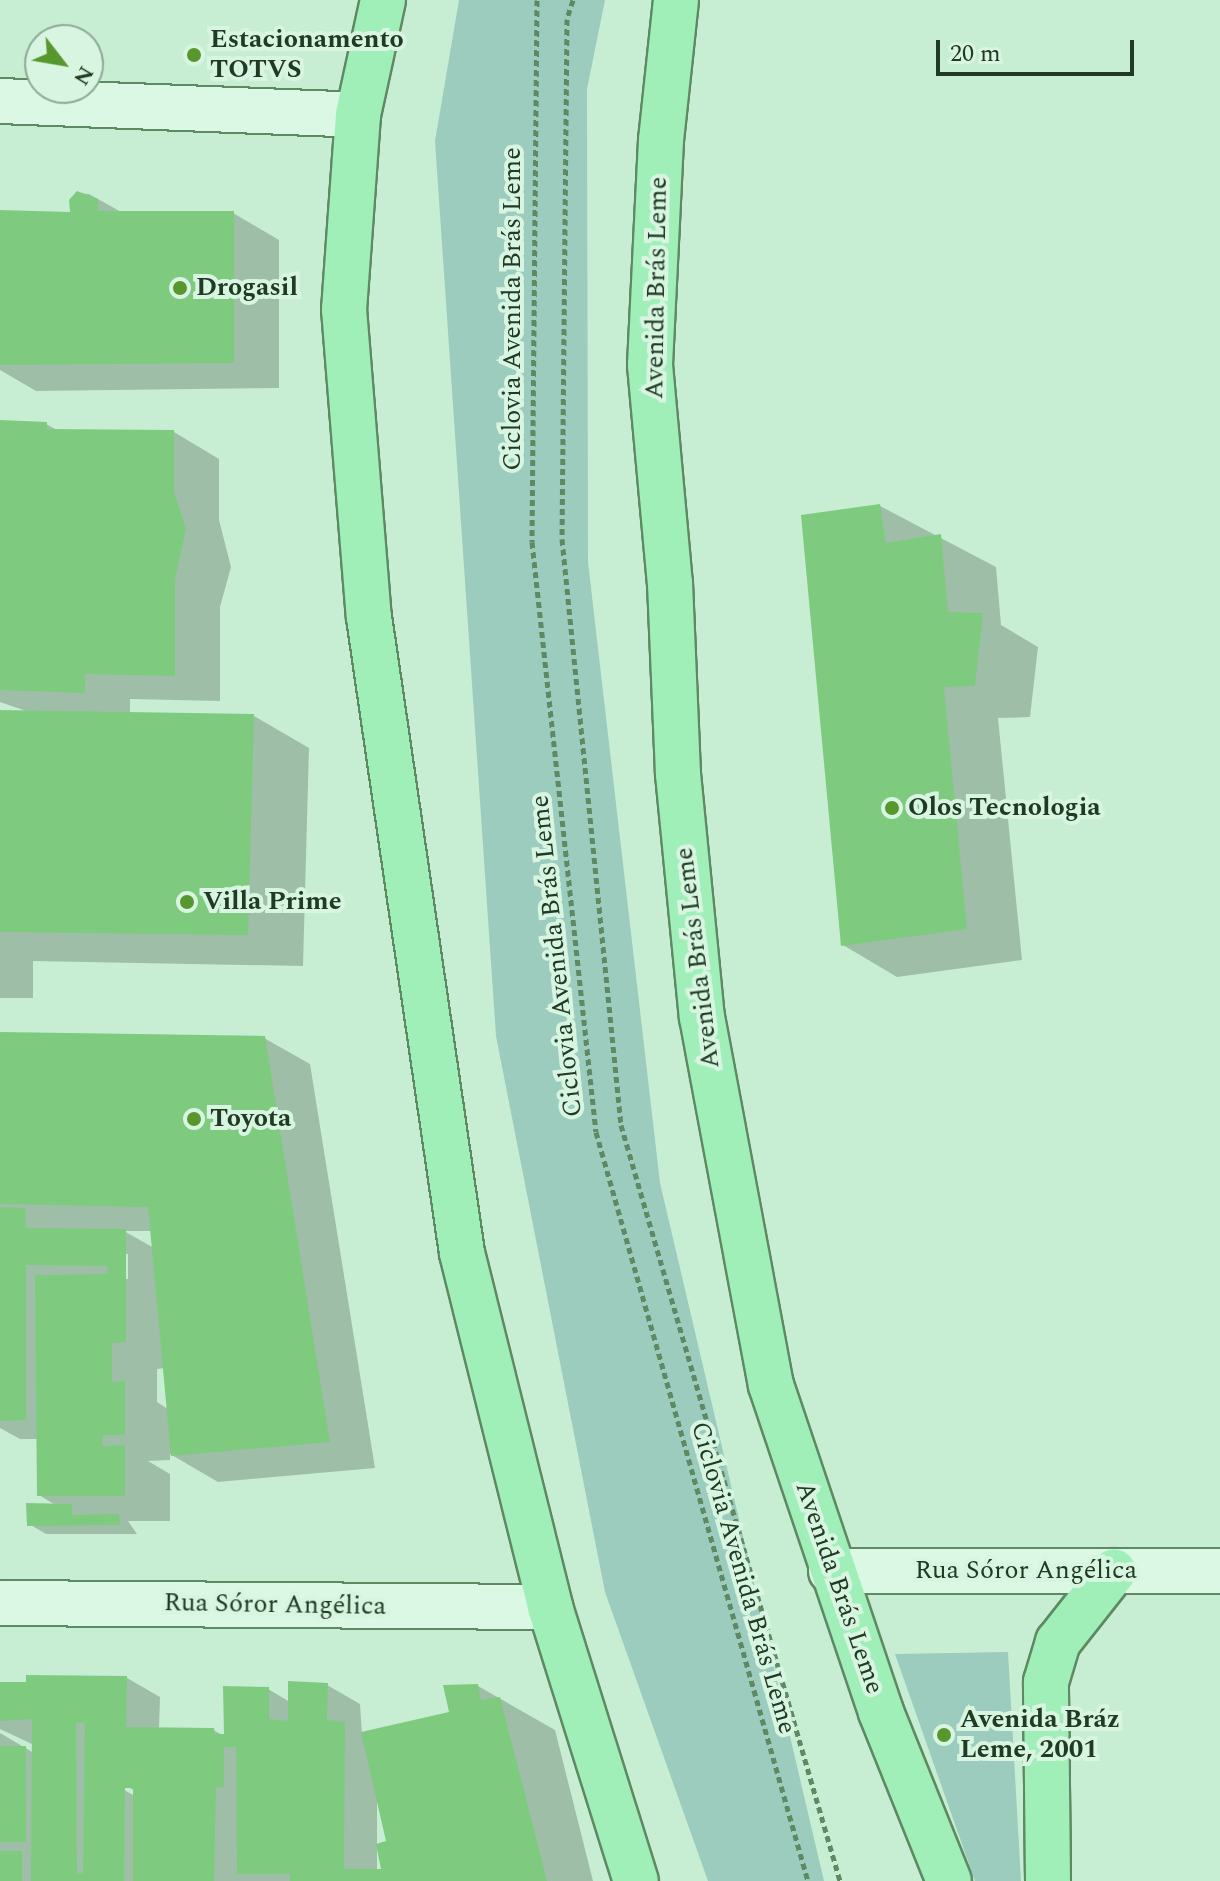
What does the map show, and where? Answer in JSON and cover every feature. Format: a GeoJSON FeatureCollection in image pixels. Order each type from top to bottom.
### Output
{"type":"FeatureCollection","features":[{"type":"Feature","properties":{"kind":"main road"},"geometry":{"type":"LineString","coordinates":[[383,0],[358,115],[344,309],[369,617],[462,1253],[550,1607],[636,1881]]}},
{"type":"Feature","properties":{"kind":"main road","name":"Avenida Brás Leme"},"geometry":{"type":"LineString","coordinates":[[676,0],[661,140],[650,365],[670,583],[678,774],[702,1017],[732,1197],[771,1385],[831,1571],[949,1881]]}},
{"type":"Feature","properties":{"kind":"main road"},"geometry":{"type":"LineString","coordinates":[[1048,1881],[1046,1682],[1058,1642],[1114,1571]]}},
{"type":"Feature","properties":{"kind":"street"},"geometry":{"type":"LineString","coordinates":[[0,101],[358,115]]}},
{"type":"Feature","properties":{"kind":"street","name":"Rua Sóror Angélica"},"geometry":{"type":"LineString","coordinates":[[831,1571],[1220,1571]]}},
{"type":"Feature","properties":{"kind":"street","name":"Rua Sóror Angélica"},"geometry":{"type":"LineString","coordinates":[[0,1603],[550,1607]]}},
{"type":"Feature","properties":{"kind":"path","name":"Ciclovia Avenida Brás Leme"},"geometry":{"type":"LineString","coordinates":[[537,0],[532,542],[596,1132],[808,1881]]}},
{"type":"Feature","properties":{"kind":"shaded area"},"geometry":{"type":"Polygon","coordinates":[[[459,0],[605,0],[587,89],[588,562],[660,1183],[824,1881],[708,1881],[605,1592],[496,1036],[435,141],[459,0]]]}},
{"type":"Feature","properties":{"kind":"shaded area"},"geometry":{"type":"Polygon","coordinates":[[[1008,1652],[1021,1881],[975,1881],[895,1654],[1008,1652]]]}},
{"type":"Feature","properties":{"kind":"building"},"geometry":{"type":"Polygon","coordinates":[[[77,191],[98,199],[98,211],[234,211],[234,363],[0,365],[0,210],[70,212],[69,200],[77,191]]]}},
{"type":"Feature","properties":{"kind":"building"},"geometry":{"type":"Polygon","coordinates":[[[0,420],[47,422],[47,429],[174,430],[174,492],[186,529],[175,580],[175,676],[85,674],[85,693],[0,690],[0,420]]]}},
{"type":"Feature","properties":{"kind":"building","name":"Olos Tecnologia"},"geometry":{"type":"Polygon","coordinates":[[[880,504],[886,543],[941,534],[948,612],[983,613],[975,686],[944,687],[967,929],[841,946],[801,515],[880,504]]]}},
{"type":"Feature","properties":{"kind":"building"},"geometry":{"type":"Polygon","coordinates":[[[0,710],[254,714],[248,935],[0,932],[0,710]]]}},
{"type":"Feature","properties":{"kind":"building"},"geometry":{"type":"Polygon","coordinates":[[[0,1032],[265,1036],[330,1442],[171,1456],[148,1207],[0,1204],[0,1032]]]}},
{"type":"Feature","properties":{"kind":"building"},"geometry":{"type":"Polygon","coordinates":[[[0,1207],[25,1208],[26,1228],[126,1229],[126,1342],[112,1343],[112,1382],[125,1381],[125,1435],[103,1435],[102,1446],[125,1445],[125,1496],[37,1496],[35,1275],[107,1274],[107,1266],[26,1265],[26,1420],[0,1421],[0,1207]]]}},
{"type":"Feature","properties":{"kind":"building"},"geometry":{"type":"Polygon","coordinates":[[[26,1503],[72,1504],[72,1515],[119,1514],[120,1525],[27,1526],[26,1503]]]}},
{"type":"Feature","properties":{"kind":"building"},"geometry":{"type":"Polygon","coordinates":[[[26,1675],[127,1676],[126,1727],[214,1728],[215,1734],[224,1734],[223,1686],[269,1687],[269,1719],[288,1721],[288,1681],[328,1683],[327,1720],[345,1722],[344,1869],[381,1869],[376,1844],[386,1841],[361,1732],[449,1712],[443,1685],[478,1684],[481,1700],[500,1697],[547,1881],[290,1881],[290,1874],[237,1874],[236,1747],[224,1747],[224,1787],[216,1788],[214,1881],[133,1881],[133,1788],[125,1788],[124,1881],[31,1881],[32,1719],[0,1721],[0,1682],[26,1682],[26,1675]],[[76,1723],[77,1874],[83,1873],[85,1723],[76,1723]]]}},
{"type":"Feature","properties":{"kind":"building"},"geometry":{"type":"Polygon","coordinates":[[[0,1746],[26,1746],[26,1842],[0,1842],[0,1746]]]}},
{"type":"Feature","properties":{"kind":"building"},"geometry":{"type":"Polygon","coordinates":[[[0,1851],[22,1851],[22,1881],[0,1881],[0,1851]]]}},
{"type":"Feature","properties":{"kind":"place","name":"Estacionamento TOTVS"},"geometry":{"type":"Point","coordinates":[194,55]}},
{"type":"Feature","properties":{"kind":"place","name":"Drogasil"},"geometry":{"type":"Point","coordinates":[180,288]}},
{"type":"Feature","properties":{"kind":"place","name":"Olos Tecnologia"},"geometry":{"type":"Point","coordinates":[892,808]}},
{"type":"Feature","properties":{"kind":"place","name":"Villa Prime"},"geometry":{"type":"Point","coordinates":[187,902]}},
{"type":"Feature","properties":{"kind":"place","name":"Toyota"},"geometry":{"type":"Point","coordinates":[194,1119]}},
{"type":"Feature","properties":{"kind":"place","name":"Avenida Bráz Leme, 2001"},"geometry":{"type":"Point","coordinates":[944,1735]}}]}
